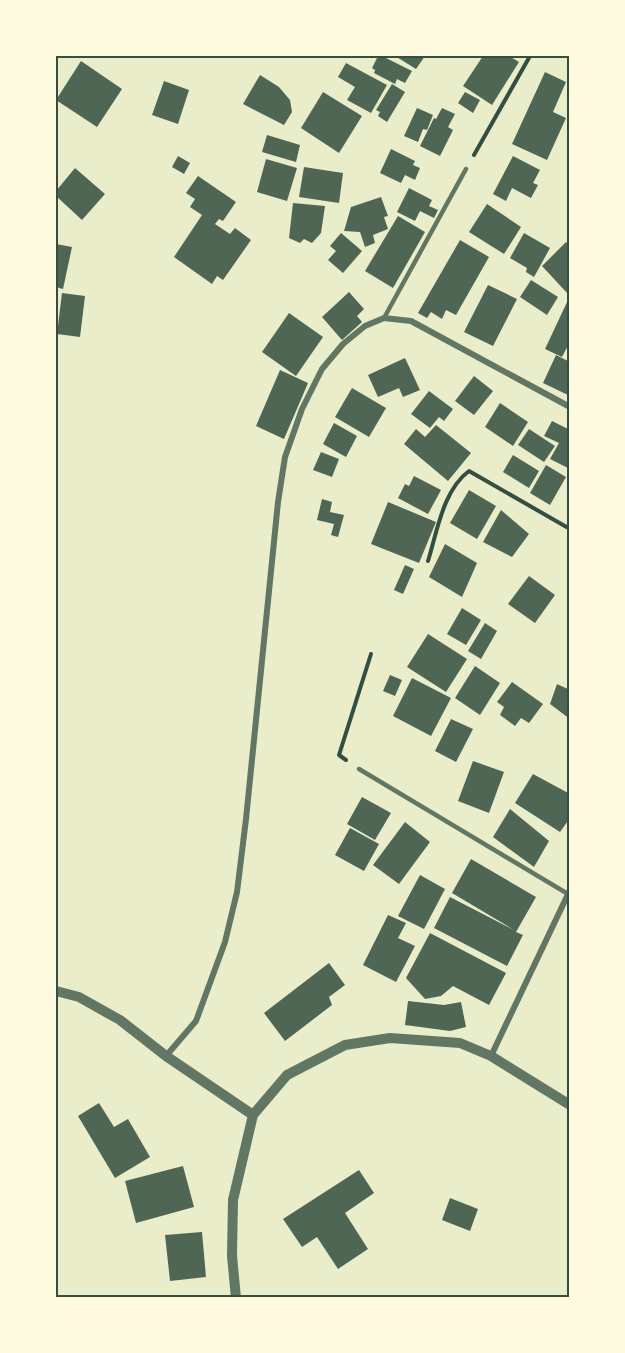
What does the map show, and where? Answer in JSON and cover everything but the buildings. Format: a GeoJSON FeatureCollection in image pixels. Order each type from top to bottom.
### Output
{"type":"FeatureCollection","features":[{"type":"Feature","properties":{"kind":"street"},"geometry":{"type":"LineString","coordinates":[[166,1056],[196,1021],[225,942],[237,892],[285,457],[302,410],[322,369],[344,344],[365,326],[384,318],[411,321],[570,407]]}},
{"type":"Feature","properties":{"kind":"street"},"geometry":{"type":"LineString","coordinates":[[491,1056],[569,892]]}},
{"type":"Feature","properties":{"kind":"street"},"geometry":{"type":"LineString","coordinates":[[56,991],[79,997],[120,1020],[166,1056],[253,1115]]}},
{"type":"Feature","properties":{"kind":"street"},"geometry":{"type":"LineString","coordinates":[[236,1298],[232,1256],[233,1200],[253,1115],[287,1075],[345,1044],[390,1038],[432,1040],[460,1043],[491,1056],[570,1105]]}},
{"type":"Feature","properties":{"kind":"lane"},"geometry":{"type":"LineString","coordinates":[[384,318],[466,169]]}},
{"type":"Feature","properties":{"kind":"lane"},"geometry":{"type":"LineString","coordinates":[[359,769],[569,892]]}},
{"type":"Feature","properties":{"kind":"path"},"geometry":{"type":"LineString","coordinates":[[466,169],[530,56]]}},
{"type":"Feature","properties":{"kind":"path"},"geometry":{"type":"LineString","coordinates":[[428,561],[453,488],[469,471],[570,529]]}},
{"type":"Feature","properties":{"kind":"path"},"geometry":{"type":"LineString","coordinates":[[359,769],[339,755],[371,654]]}}]}
